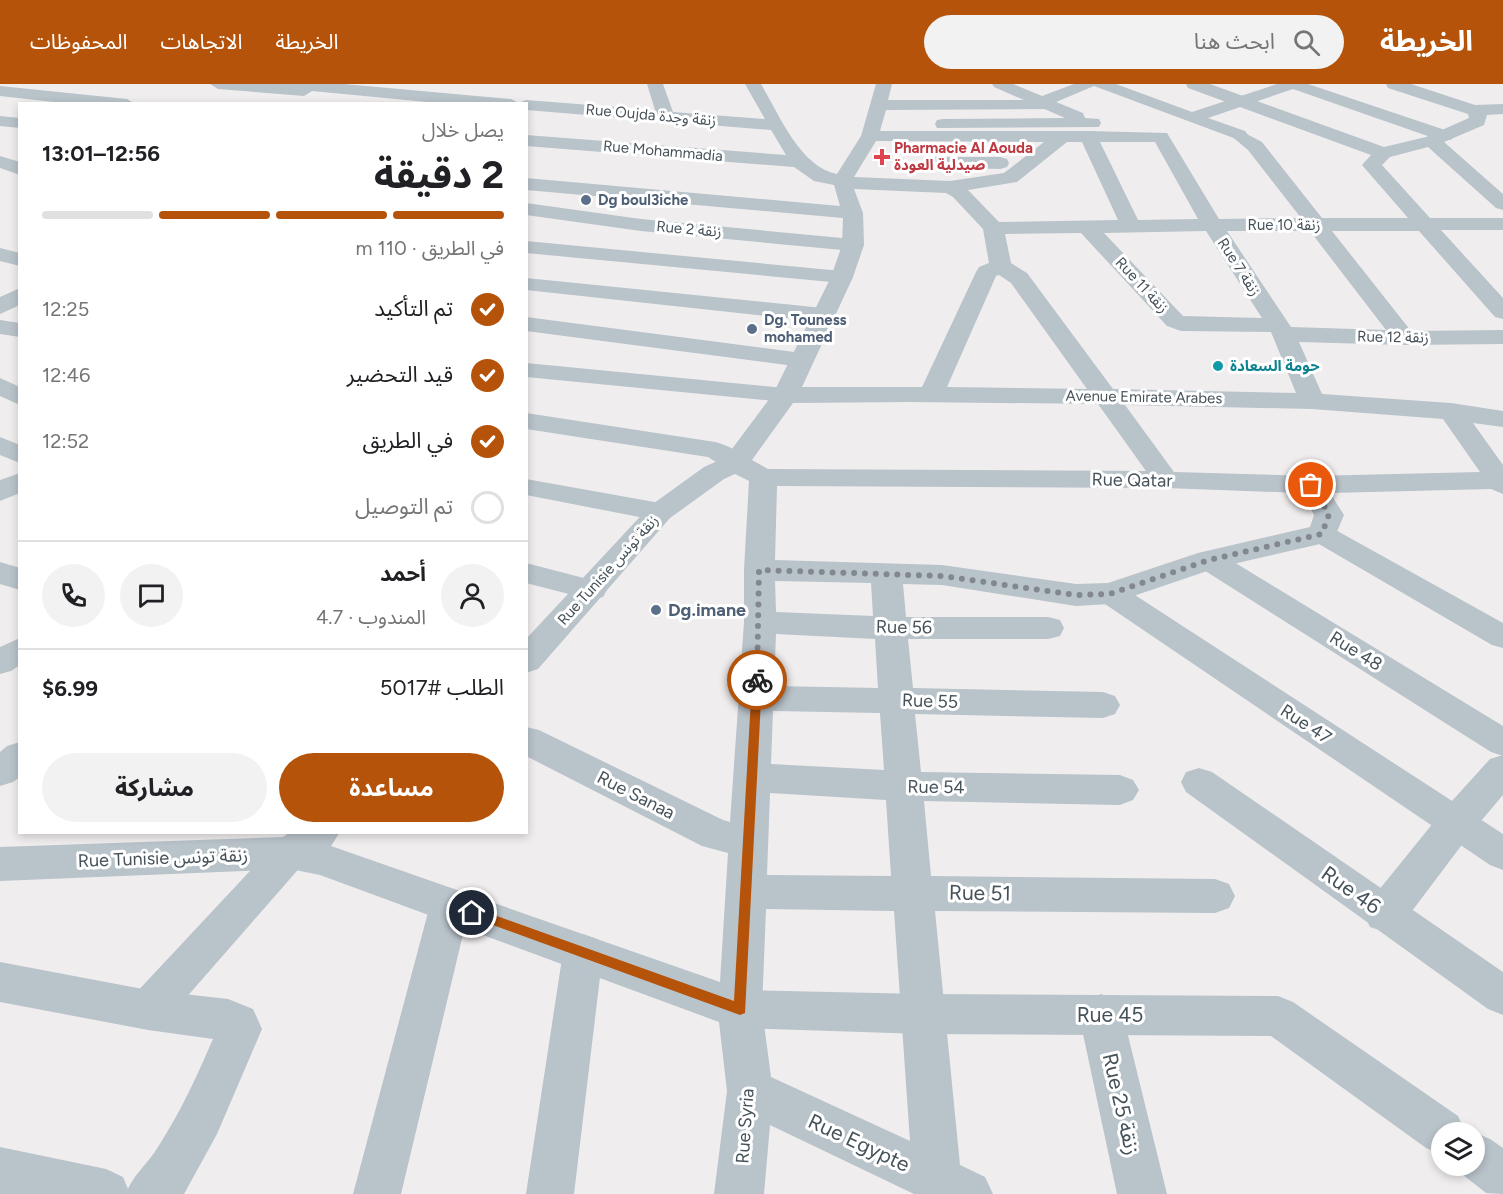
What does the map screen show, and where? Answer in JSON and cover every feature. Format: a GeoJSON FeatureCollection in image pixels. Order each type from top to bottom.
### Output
{"type":"FeatureCollection","features":[{"type":"Feature","properties":{"kind":"street"},"geometry":{"type":"LineString","coordinates":[[0,105],[42,84]]}},
{"type":"Feature","properties":{"kind":"street"},"geometry":{"type":"LineString","coordinates":[[218,84],[309,87],[490,102]]}},
{"type":"Feature","properties":{"kind":"street"},"geometry":{"type":"LineString","coordinates":[[495,84],[502,102]]}},
{"type":"Feature","properties":{"kind":"street"},"geometry":{"type":"LineString","coordinates":[[655,84],[666,117]]}},
{"type":"Feature","properties":{"kind":"street"},"geometry":{"type":"LineString","coordinates":[[756,84],[776,125],[799,162],[821,177],[842,181],[863,184],[950,187],[1010,178],[1063,136]]}},
{"type":"Feature","properties":{"kind":"street"},"geometry":{"type":"LineString","coordinates":[[1000,84],[1045,104],[1090,129],[1131,226]]}},
{"type":"Feature","properties":{"kind":"street"},"geometry":{"type":"LineString","coordinates":[[842,181],[870,136],[882,95],[1045,104],[1088,84]]}},
{"type":"Feature","properties":{"kind":"street"},"geometry":{"type":"LineString","coordinates":[[1101,84],[1239,135],[1256,146],[1404,338]]}},
{"type":"Feature","properties":{"kind":"street"},"geometry":{"type":"LineString","coordinates":[[1194,84],[1242,101],[1377,159],[1423,223],[1503,312]]}},
{"type":"Feature","properties":{"kind":"street"},"geometry":{"type":"LineString","coordinates":[[1191,117],[1293,84],[1438,138],[1503,204]]}},
{"type":"Feature","properties":{"kind":"street"},"geometry":{"type":"LineString","coordinates":[[1394,84],[1474,110],[1503,109]]}},
{"type":"Feature","properties":{"kind":"street"},"geometry":{"type":"LineString","coordinates":[[293,102],[309,87]]}},
{"type":"Feature","properties":{"kind":"street"},"geometry":{"type":"LineString","coordinates":[[0,91],[108,102]]}},
{"type":"Feature","properties":{"kind":"street","name":"Rue Oujda زنقة وجدة"},"geometry":{"type":"LineString","coordinates":[[528,105],[583,100],[666,117],[776,125]]}},
{"type":"Feature","properties":{"kind":"street"},"geometry":{"type":"LineString","coordinates":[[1377,159],[1438,138],[1478,121],[1474,110]]}},
{"type":"Feature","properties":{"kind":"street"},"geometry":{"type":"LineString","coordinates":[[0,121],[18,123]]}},
{"type":"Feature","properties":{"kind":"street"},"geometry":{"type":"LineString","coordinates":[[943,124],[1090,129]]}},
{"type":"Feature","properties":{"kind":"street"},"geometry":{"type":"LineString","coordinates":[[870,136],[1063,136],[1090,129]]}},
{"type":"Feature","properties":{"kind":"street","name":"Rue 7 زنقة"},"geometry":{"type":"LineString","coordinates":[[1090,129],[1125,136],[1161,137],[1212,225],[1281,329],[1311,399]]}},
{"type":"Feature","properties":{"kind":"street","name":"Rue Mohammadia"},"geometry":{"type":"LineString","coordinates":[[528,140],[799,162]]}},
{"type":"Feature","properties":{"kind":"street"},"geometry":{"type":"LineString","coordinates":[[935,163],[1029,163]]}},
{"type":"Feature","properties":{"kind":"street"},"geometry":{"type":"LineString","coordinates":[[1010,178],[1032,227]]}},
{"type":"Feature","properties":{"kind":"street","name":"Rue Tunisie زنقة تونس"},"geometry":{"type":"LineString","coordinates":[[528,659],[660,512],[714,473],[750,470],[842,277],[853,244],[853,213],[842,181]]}},
{"type":"Feature","properties":{"kind":"street"},"geometry":{"type":"LineString","coordinates":[[528,184],[853,213]]}},
{"type":"Feature","properties":{"kind":"street"},"geometry":{"type":"LineString","coordinates":[[950,187],[960,193],[993,228],[1001,267],[1019,278],[1166,480]]}},
{"type":"Feature","properties":{"kind":"street"},"geometry":{"type":"LineString","coordinates":[[539,356],[662,197]]}},
{"type":"Feature","properties":{"kind":"street","name":"Rue 2 زنقة"},"geometry":{"type":"LineString","coordinates":[[528,209],[641,225],[853,244]]}},
{"type":"Feature","properties":{"kind":"street","name":"Rue 10 زنقة"},"geometry":{"type":"LineString","coordinates":[[993,228],[1503,224]]}},
{"type":"Feature","properties":{"kind":"street","name":"Rue 11 زنقة"},"geometry":{"type":"LineString","coordinates":[[1087,226],[1175,321],[1181,324],[1281,329]]}},
{"type":"Feature","properties":{"kind":"street"},"geometry":{"type":"LineString","coordinates":[[528,247],[842,277]]}},
{"type":"Feature","properties":{"kind":"street"},"geometry":{"type":"LineString","coordinates":[[932,393],[987,272],[1001,267]]}},
{"type":"Feature","properties":{"kind":"street"},"geometry":{"type":"LineString","coordinates":[[528,284],[823,315]]}},
{"type":"Feature","properties":{"kind":"street"},"geometry":{"type":"LineString","coordinates":[[0,307],[18,296]]}},
{"type":"Feature","properties":{"kind":"street"},"geometry":{"type":"LineString","coordinates":[[0,327],[18,330]]}},
{"type":"Feature","properties":{"kind":"street"},"geometry":{"type":"LineString","coordinates":[[528,329],[539,356]]}},
{"type":"Feature","properties":{"kind":"street","name":"Rue 12 زنقة"},"geometry":{"type":"LineString","coordinates":[[1281,329],[1404,338],[1503,337]]}},
{"type":"Feature","properties":{"kind":"street"},"geometry":{"type":"LineString","coordinates":[[539,356],[802,360]]}},
{"type":"Feature","properties":{"kind":"street"},"geometry":{"type":"LineString","coordinates":[[539,356],[785,395]]}},
{"type":"Feature","properties":{"kind":"street"},"geometry":{"type":"LineString","coordinates":[[0,385],[18,397]]}},
{"type":"Feature","properties":{"kind":"street","name":"Avenue Emirate Arabes"},"geometry":{"type":"LineString","coordinates":[[785,395],[932,393],[1311,399],[1450,411],[1503,419]]}},
{"type":"Feature","properties":{"kind":"street"},"geometry":{"type":"LineString","coordinates":[[1450,411],[1502,483]]}},
{"type":"Feature","properties":{"kind":"street"},"geometry":{"type":"LineString","coordinates":[[528,421],[715,450],[750,470]]}},
{"type":"Feature","properties":{"kind":"street"},"geometry":{"type":"LineString","coordinates":[[0,445],[18,454]]}},
{"type":"Feature","properties":{"kind":"street","name":"Rue Qatar"},"geometry":{"type":"LineString","coordinates":[[750,470],[1311,485],[1502,483]]}},
{"type":"Feature","properties":{"kind":"street","name":"Rue Syria"},"geometry":{"type":"LineString","coordinates":[[739,1194],[750,1091],[740,1009],[760,622],[759,570],[750,470]]}},
{"type":"Feature","properties":{"kind":"street"},"geometry":{"type":"LineString","coordinates":[[0,492],[18,481]]}},
{"type":"Feature","properties":{"kind":"street"},"geometry":{"type":"LineString","coordinates":[[1311,485],[1329,514],[1322,534]]}},
{"type":"Feature","properties":{"kind":"street"},"geometry":{"type":"LineString","coordinates":[[528,487],[660,512]]}},
{"type":"Feature","properties":{"kind":"street"},"geometry":{"type":"LineString","coordinates":[[759,570],[942,576],[1076,595],[1110,594],[1209,560],[1322,534],[1503,637]]}},
{"type":"Feature","properties":{"kind":"street","name":"Rue 48"},"geometry":{"type":"LineString","coordinates":[[1209,560],[1503,743]]}},
{"type":"Feature","properties":{"kind":"street"},"geometry":{"type":"LineString","coordinates":[[0,572],[18,579]]}},
{"type":"Feature","properties":{"kind":"street"},"geometry":{"type":"LineString","coordinates":[[886,573],[923,1014],[952,1187]]}},
{"type":"Feature","properties":{"kind":"street"},"geometry":{"type":"LineString","coordinates":[[528,574],[592,590]]}},
{"type":"Feature","properties":{"kind":"street","name":"Rue 47"},"geometry":{"type":"LineString","coordinates":[[1110,594],[1503,854]]}},
{"type":"Feature","properties":{"kind":"street","name":"Rue 56"},"geometry":{"type":"LineString","coordinates":[[760,622],[889,628],[1048,628]]}},
{"type":"Feature","properties":{"kind":"street"},"geometry":{"type":"LineString","coordinates":[[0,663],[18,650]]}},
{"type":"Feature","properties":{"kind":"street","name":"Rue 55"},"geometry":{"type":"LineString","coordinates":[[756,698],[1103,705]]}},
{"type":"Feature","properties":{"kind":"street","name":"Rue Sanaa"},"geometry":{"type":"LineString","coordinates":[[528,741],[716,835],[749,841]]}},
{"type":"Feature","properties":{"kind":"street"},"geometry":{"type":"LineString","coordinates":[[1385,914],[1456,823],[1503,769]]}},
{"type":"Feature","properties":{"kind":"street","name":"Rue 54"},"geometry":{"type":"LineString","coordinates":[[752,777],[903,786],[1120,790]]}},
{"type":"Feature","properties":{"kind":"street","name":"Rue 46"},"geometry":{"type":"LineString","coordinates":[[1199,782],[1503,996]]}},
{"type":"Feature","properties":{"kind":"street"},"geometry":{"type":"LineString","coordinates":[[148,1010],[305,843]]}},
{"type":"Feature","properties":{"kind":"street","name":"Rue Tunisie زنقة تونس"},"geometry":{"type":"LineString","coordinates":[[0,864],[305,843],[322,859],[740,1009]]}},
{"type":"Feature","properties":{"kind":"street","name":"Rue 51"},"geometry":{"type":"LineString","coordinates":[[746,892],[1215,896]]}},
{"type":"Feature","properties":{"kind":"street"},"geometry":{"type":"LineString","coordinates":[[377,1194],[450,905]]}},
{"type":"Feature","properties":{"kind":"street"},"geometry":{"type":"LineString","coordinates":[[550,1194],[583,952]]}},
{"type":"Feature","properties":{"kind":"street"},"geometry":{"type":"LineString","coordinates":[[0,982],[148,1010],[228,1020],[237,1024],[240,1029],[208,1101],[171,1172],[158,1190],[151,1194]]}},
{"type":"Feature","properties":{"kind":"street","name":"Rue 45"},"geometry":{"type":"LineString","coordinates":[[740,1009],[923,1014],[1278,1016],[1431,1124]]}},
{"type":"Feature","properties":{"kind":"street","name":"Rue 25 زنقة"},"geometry":{"type":"LineString","coordinates":[[1101,1015],[1142,1194]]}},
{"type":"Feature","properties":{"kind":"street","name":"Rue Egypte"},"geometry":{"type":"LineString","coordinates":[[750,1091],[952,1187]]}},
{"type":"Feature","properties":{"kind":"street"},"geometry":{"type":"LineString","coordinates":[[1485,1163],[1503,1176]]}},
{"type":"Feature","properties":{"kind":"street"},"geometry":{"type":"LineString","coordinates":[[4,1178],[106,1194]]}},
{"type":"Feature","properties":{"kind":"way so far"},"geometry":{"type":"LineString","coordinates":[[757,680],[760,622],[759,570],[942,576],[1076,595],[1110,594],[1209,560],[1322,534],[1329,514],[1311,485]]}},
{"type":"Feature","properties":{"kind":"place","name":"Pharmacie Al Aouda صيدلية العودة"},"geometry":{"type":"Point","coordinates":[882,157]}},
{"type":"Feature","properties":{"kind":"place","name":"Dg boul3iche"},"geometry":{"type":"Point","coordinates":[586,200]}},
{"type":"Feature","properties":{"kind":"place","name":"Dg. Touness mohamed"},"geometry":{"type":"Point","coordinates":[752,329]}},
{"type":"Feature","properties":{"kind":"place","name":"حومة السعادة"},"geometry":{"type":"Point","coordinates":[1218,366]}},
{"type":"Feature","properties":{"kind":"place","name":"Dg.imane"},"geometry":{"type":"Point","coordinates":[656,610]}},
{"type":"Feature","properties":{"kind":"route"},"geometry":{"type":"LineString","coordinates":[[472,913],[740,1009],[757,680]]}}]}
